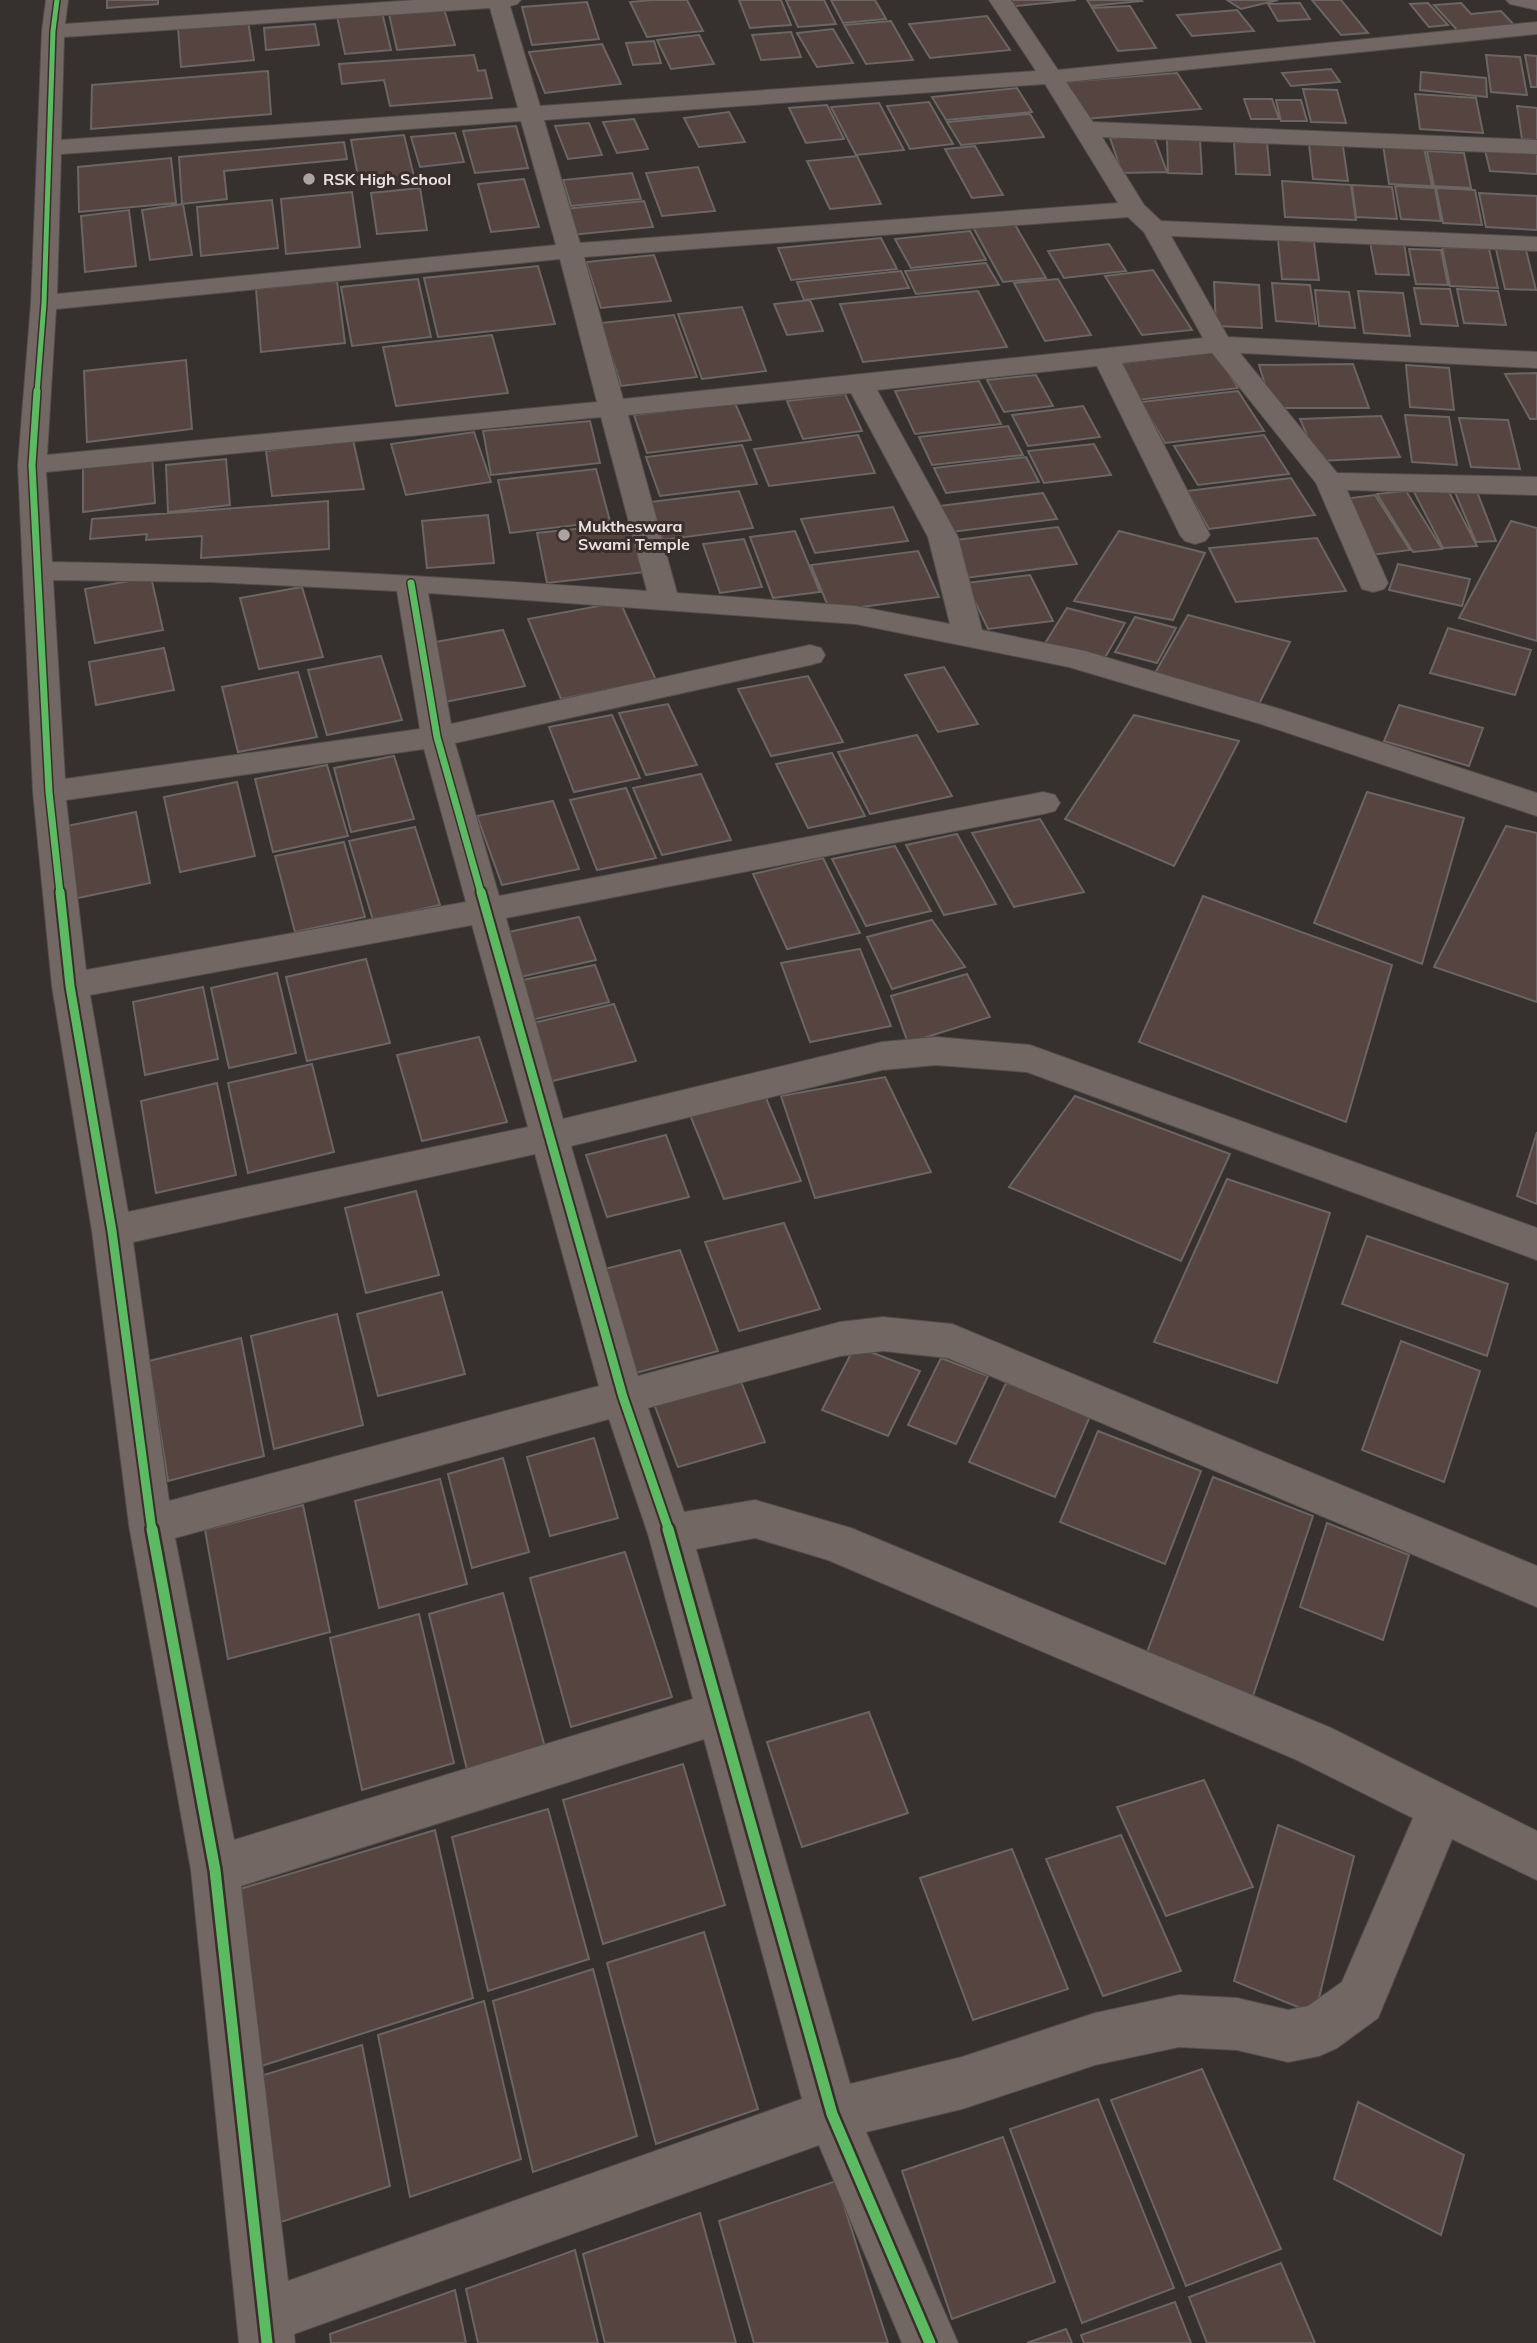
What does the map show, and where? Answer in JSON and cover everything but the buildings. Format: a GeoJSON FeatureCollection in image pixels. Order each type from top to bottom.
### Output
{"type":"FeatureCollection","features":[{"type":"Feature","properties":{"kind":"street"},"geometry":{"type":"LineString","coordinates":[[664,599],[502,0],[55,16],[44,303],[33,465],[49,792],[71,986],[112,1231],[151,1525],[215,1870],[265,2330],[832,2114],[962,2083],[1095,2039],[1179,2021],[1237,2024],[1288,2036],[1319,2030],[1360,2000],[1441,1808]]}},
{"type":"Feature","properties":{"kind":"street"},"geometry":{"type":"LineString","coordinates":[[1000,0],[1086,129],[1134,209],[1154,228],[1219,344],[1329,481],[1373,583]]}},
{"type":"Feature","properties":{"kind":"street"},"geometry":{"type":"LineString","coordinates":[[1517,0],[1537,4]]}},
{"type":"Feature","properties":{"kind":"street"},"geometry":{"type":"LineString","coordinates":[[51,148],[1052,77],[1537,28]]}},
{"type":"Feature","properties":{"kind":"street"},"geometry":{"type":"LineString","coordinates":[[1086,129],[1537,147]]}},
{"type":"Feature","properties":{"kind":"street"},"geometry":{"type":"LineString","coordinates":[[44,303],[570,251],[1134,209]]}},
{"type":"Feature","properties":{"kind":"street"},"geometry":{"type":"LineString","coordinates":[[1154,228],[1537,244]]}},
{"type":"Feature","properties":{"kind":"street"},"geometry":{"type":"LineString","coordinates":[[33,465],[612,406],[860,384],[1219,344],[1537,360]]}},
{"type":"Feature","properties":{"kind":"street"},"geometry":{"type":"LineString","coordinates":[[1105,356],[1195,535]]}},
{"type":"Feature","properties":{"kind":"street"},"geometry":{"type":"LineString","coordinates":[[860,384],[943,537],[968,637]]}},
{"type":"Feature","properties":{"kind":"street"},"geometry":{"type":"LineString","coordinates":[[1329,481],[1528,489]]}},
{"type":"Feature","properties":{"kind":"street"},"geometry":{"type":"LineString","coordinates":[[38,571],[211,573],[411,583],[664,599],[856,615],[1074,658],[1272,717],[1537,805]]}},
{"type":"Feature","properties":{"kind":"street"},"geometry":{"type":"LineString","coordinates":[[411,583],[437,737],[623,1397],[670,1534],[832,2114],[930,2343]]}},
{"type":"Feature","properties":{"kind":"street"},"geometry":{"type":"LineString","coordinates":[[49,792],[437,737],[810,655]]}},
{"type":"Feature","properties":{"kind":"street"},"geometry":{"type":"LineString","coordinates":[[71,986],[1043,803]]}},
{"type":"Feature","properties":{"kind":"street"},"geometry":{"type":"LineString","coordinates":[[112,1231],[548,1137],[882,1056],[936,1051],[1030,1059],[1537,1244]]}},
{"type":"Feature","properties":{"kind":"street"},"geometry":{"type":"LineString","coordinates":[[151,1525],[840,1339],[883,1334],[952,1341],[1537,1587]]}},
{"type":"Feature","properties":{"kind":"street"},"geometry":{"type":"LineString","coordinates":[[670,1534],[755,1519],[835,1542],[1314,1744],[1537,1856]]}},
{"type":"Feature","properties":{"kind":"street"},"geometry":{"type":"LineString","coordinates":[[215,1870],[721,1712]]}},
{"type":"Feature","properties":{"kind":"cycle path"},"geometry":{"type":"LineString","coordinates":[[57,0],[53,31],[44,303],[32,465],[49,792],[70,986],[112,1231],[151,1525],[215,1870],[267,2343]]}},
{"type":"Feature","properties":{"kind":"cycle path"},"geometry":{"type":"LineString","coordinates":[[411,583],[437,737],[623,1397],[670,1534],[832,2114],[930,2343]]}},
{"type":"Feature","properties":{"kind":"place","name":"RSK High School"},"geometry":{"type":"Point","coordinates":[309,179]}},
{"type":"Feature","properties":{"kind":"place","name":"Muktheswara Swami Temple"},"geometry":{"type":"Point","coordinates":[564,535]}}]}
